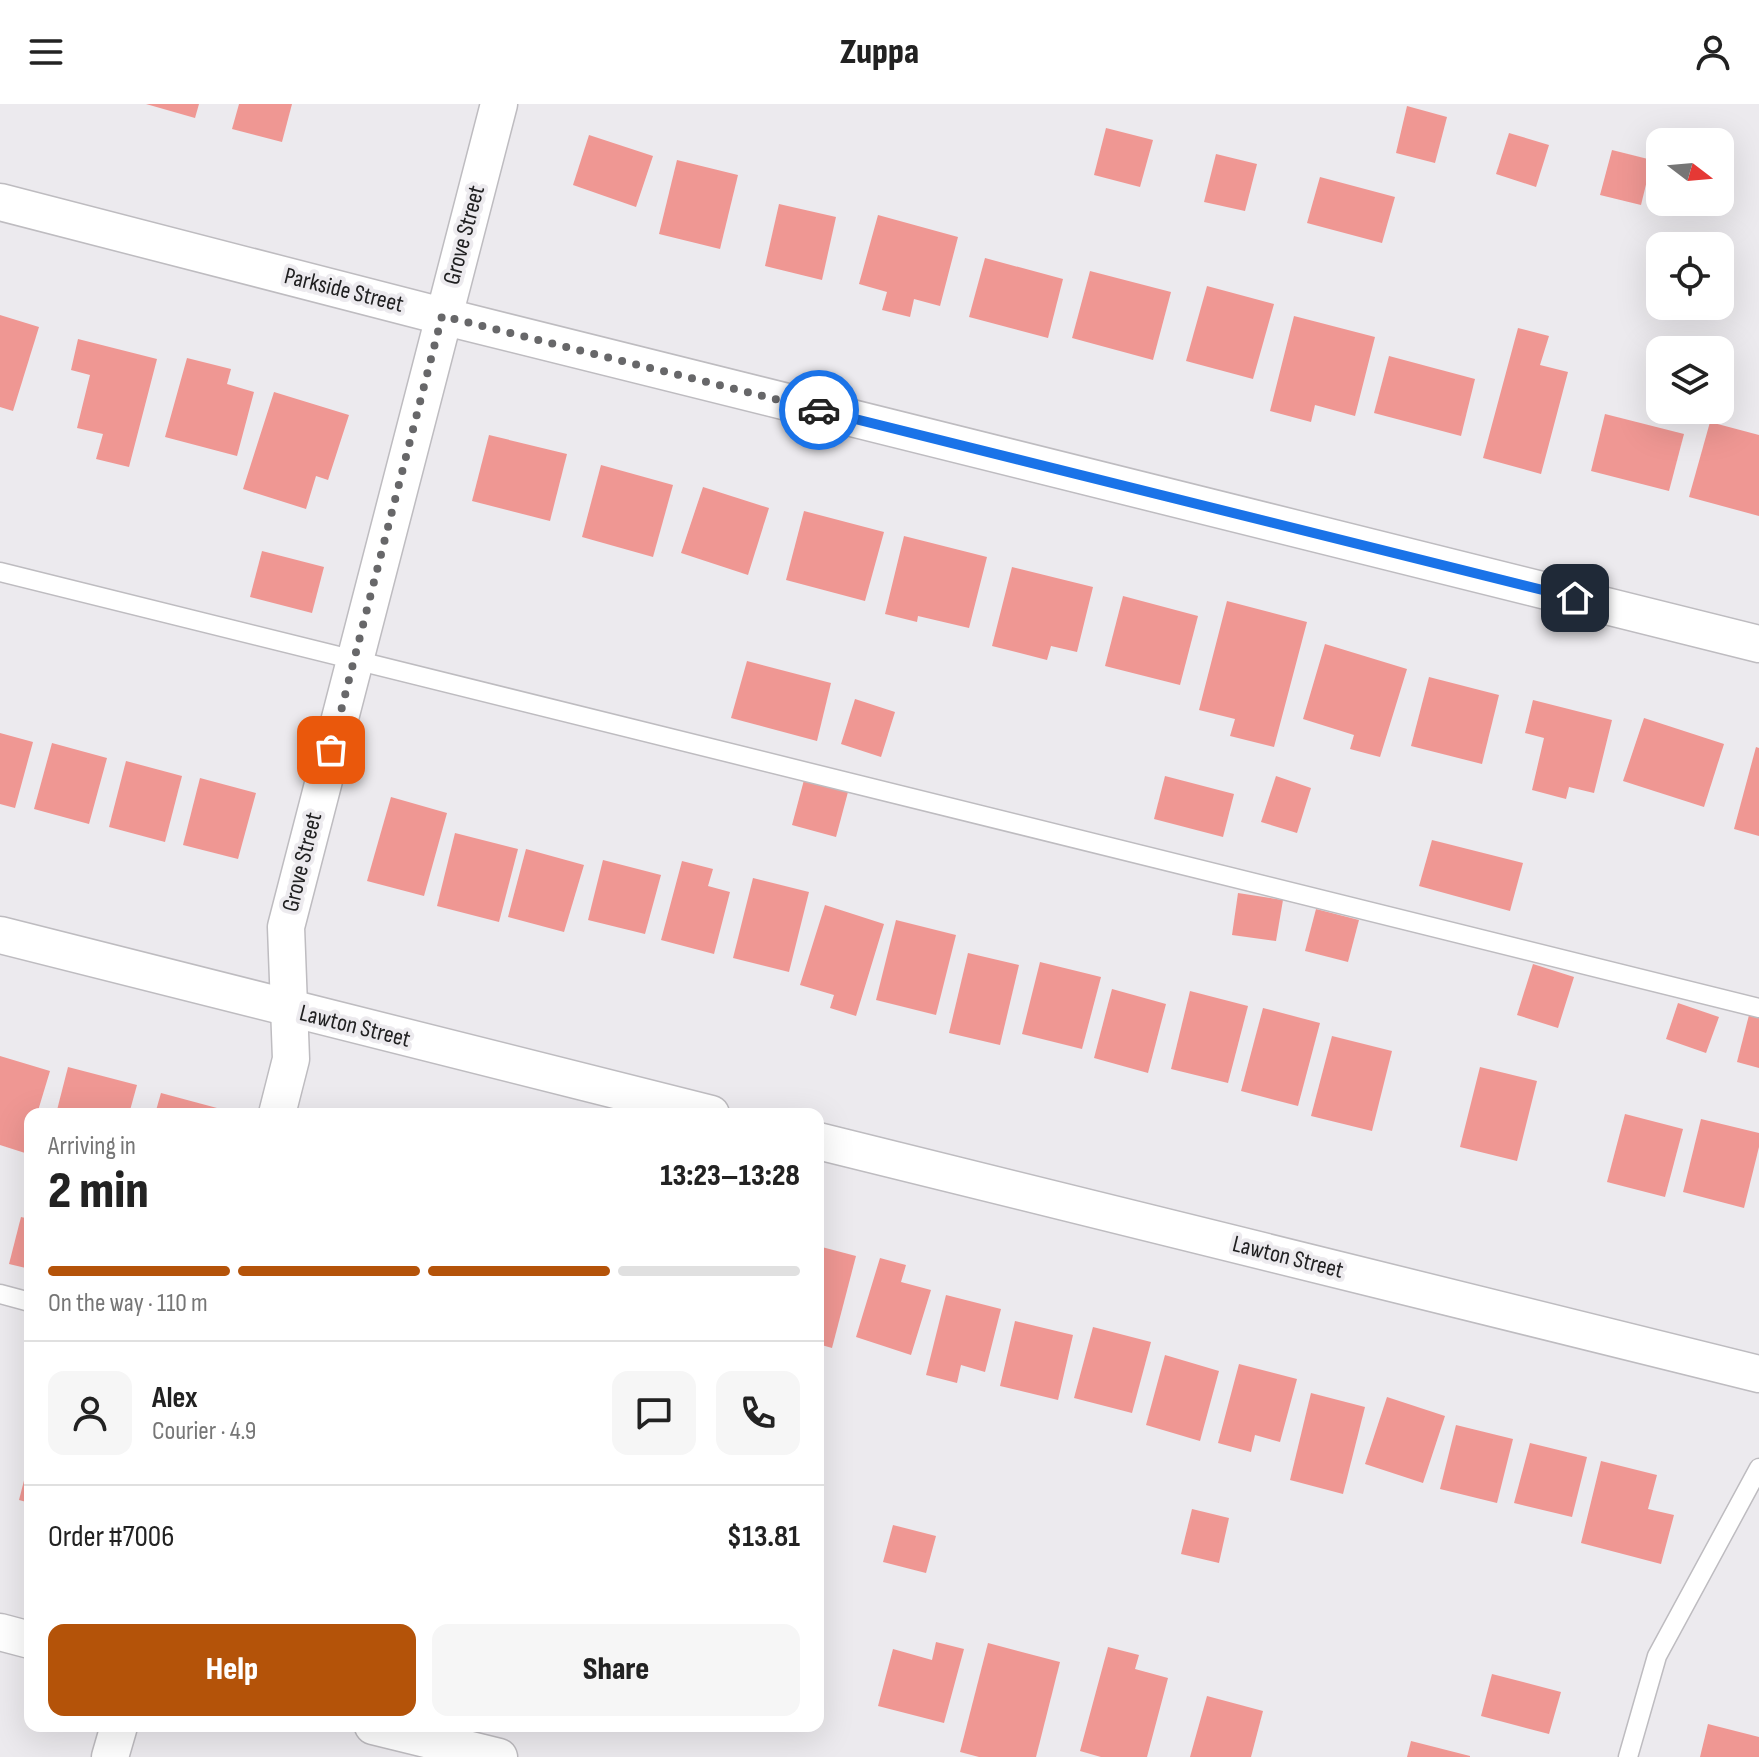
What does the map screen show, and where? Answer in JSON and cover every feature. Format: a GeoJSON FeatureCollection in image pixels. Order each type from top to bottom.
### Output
{"type":"FeatureCollection","features":[{"type":"Feature","properties":{"kind":"street","name":"Grove Street"},"geometry":{"type":"LineString","coordinates":[[279,1108],[291,1059],[286,927],[499,104]]}},
{"type":"Feature","properties":{"kind":"street","name":"Parkside Street"},"geometry":{"type":"LineString","coordinates":[[0,202],[442,316],[1759,644]]}},
{"type":"Feature","properties":{"kind":"street","name":"Lawton Street"},"geometry":{"type":"LineString","coordinates":[[0,935],[687,1108]]}},
{"type":"Feature","properties":{"kind":"street","name":"Lawton Street"},"geometry":{"type":"LineString","coordinates":[[824,1142],[1759,1374]]}},
{"type":"Feature","properties":{"kind":"street"},"geometry":{"type":"LineString","coordinates":[[0,1632],[24,1638]]}},
{"type":"Feature","properties":{"kind":"street"},"geometry":{"type":"LineString","coordinates":[[110,1757],[117,1732]]}},
{"type":"Feature","properties":{"kind":"street"},"geometry":{"type":"LineString","coordinates":[[397,1732],[499,1757]]}},
{"type":"Feature","properties":{"kind":"lane"},"geometry":{"type":"LineString","coordinates":[[0,572],[1759,1008]]}},
{"type":"Feature","properties":{"kind":"lane"},"geometry":{"type":"LineString","coordinates":[[0,1294],[24,1300]]}},
{"type":"Feature","properties":{"kind":"lane"},"geometry":{"type":"LineString","coordinates":[[1628,1757],[1657,1656],[1759,1468]]}},
{"type":"Feature","properties":{"kind":"building"},"geometry":{"type":"Polygon","coordinates":[[[146,104],[199,104],[195,118],[146,104]]]}},
{"type":"Feature","properties":{"kind":"building"},"geometry":{"type":"Polygon","coordinates":[[[239,104],[292,104],[282,142],[232,129],[239,104]]]}},
{"type":"Feature","properties":{"kind":"building"},"geometry":{"type":"Polygon","coordinates":[[[1407,106],[1447,117],[1435,163],[1396,153],[1407,106]]]}},
{"type":"Feature","properties":{"kind":"building"},"geometry":{"type":"Polygon","coordinates":[[[1106,128],[1153,140],[1140,187],[1094,175],[1106,128]]]}},
{"type":"Feature","properties":{"kind":"building"},"geometry":{"type":"Polygon","coordinates":[[[1509,133],[1549,145],[1536,187],[1496,174],[1509,133]]]}},
{"type":"Feature","properties":{"kind":"building"},"geometry":{"type":"Polygon","coordinates":[[[589,135],[653,156],[636,207],[573,185],[589,135]]]}},
{"type":"Feature","properties":{"kind":"building"},"geometry":{"type":"Polygon","coordinates":[[[1612,150],[1646,158],[1646,185],[1641,205],[1600,195],[1612,150]]]}},
{"type":"Feature","properties":{"kind":"building"},"geometry":{"type":"Polygon","coordinates":[[[1216,154],[1257,164],[1245,211],[1204,202],[1216,154]]]}},
{"type":"Feature","properties":{"kind":"building"},"geometry":{"type":"Polygon","coordinates":[[[677,160],[738,175],[720,249],[659,234],[677,160]]]}},
{"type":"Feature","properties":{"kind":"building"},"geometry":{"type":"Polygon","coordinates":[[[1320,177],[1395,197],[1382,243],[1307,223],[1320,177]]]}},
{"type":"Feature","properties":{"kind":"building"},"geometry":{"type":"Polygon","coordinates":[[[779,204],[836,217],[822,280],[765,266],[779,204]]]}},
{"type":"Feature","properties":{"kind":"building"},"geometry":{"type":"Polygon","coordinates":[[[878,215],[958,237],[940,306],[914,299],[910,317],[882,310],[887,292],[859,284],[878,215]]]}},
{"type":"Feature","properties":{"kind":"building"},"geometry":{"type":"Polygon","coordinates":[[[985,258],[1063,279],[1048,338],[969,317],[985,258]]]}},
{"type":"Feature","properties":{"kind":"building"},"geometry":{"type":"Polygon","coordinates":[[[1090,271],[1171,292],[1153,360],[1072,338],[1090,271]]]}},
{"type":"Feature","properties":{"kind":"building"},"geometry":{"type":"Polygon","coordinates":[[[1207,286],[1274,304],[1253,379],[1186,361],[1207,286]]]}},
{"type":"Feature","properties":{"kind":"building"},"geometry":{"type":"Polygon","coordinates":[[[0,315],[39,327],[13,411],[0,407],[0,315]]]}},
{"type":"Feature","properties":{"kind":"building"},"geometry":{"type":"Polygon","coordinates":[[[1294,316],[1375,337],[1355,416],[1315,405],[1311,422],[1270,411],[1294,316]]]}},
{"type":"Feature","properties":{"kind":"building"},"geometry":{"type":"Polygon","coordinates":[[[1518,328],[1549,336],[1540,365],[1568,372],[1541,474],[1483,458],[1518,328]]]}},
{"type":"Feature","properties":{"kind":"building"},"geometry":{"type":"Polygon","coordinates":[[[78,339],[157,359],[129,467],[96,459],[103,434],[77,428],[90,375],[71,370],[78,339]]]}},
{"type":"Feature","properties":{"kind":"building"},"geometry":{"type":"Polygon","coordinates":[[[1389,356],[1475,379],[1461,436],[1374,413],[1389,356]]]}},
{"type":"Feature","properties":{"kind":"building"},"geometry":{"type":"Polygon","coordinates":[[[187,358],[231,369],[227,384],[254,392],[237,456],[165,437],[187,358]]]}},
{"type":"Feature","properties":{"kind":"building"},"geometry":{"type":"Polygon","coordinates":[[[274,392],[349,415],[328,480],[316,476],[306,509],[243,489],[274,392]]]}},
{"type":"Feature","properties":{"kind":"building"},"geometry":{"type":"Polygon","coordinates":[[[1605,414],[1684,434],[1669,491],[1591,471],[1605,414]]]}},
{"type":"Feature","properties":{"kind":"building"},"geometry":{"type":"Polygon","coordinates":[[[1709,424],[1759,435],[1759,516],[1689,497],[1709,424]]]}},
{"type":"Feature","properties":{"kind":"building"},"geometry":{"type":"Polygon","coordinates":[[[489,435],[567,454],[550,521],[472,501],[489,435]]]}},
{"type":"Feature","properties":{"kind":"building"},"geometry":{"type":"Polygon","coordinates":[[[601,465],[673,485],[653,557],[582,537],[601,465]]]}},
{"type":"Feature","properties":{"kind":"building"},"geometry":{"type":"Polygon","coordinates":[[[703,487],[769,508],[748,575],[681,553],[703,487]]]}},
{"type":"Feature","properties":{"kind":"building"},"geometry":{"type":"Polygon","coordinates":[[[804,511],[884,532],[865,601],[786,580],[804,511]]]}},
{"type":"Feature","properties":{"kind":"building"},"geometry":{"type":"Polygon","coordinates":[[[904,536],[987,557],[969,628],[918,616],[917,622],[885,614],[904,536]]]}},
{"type":"Feature","properties":{"kind":"building"},"geometry":{"type":"Polygon","coordinates":[[[262,551],[324,567],[312,613],[250,597],[262,551]]]}},
{"type":"Feature","properties":{"kind":"building"},"geometry":{"type":"Polygon","coordinates":[[[1012,567],[1093,587],[1077,652],[1051,646],[1047,660],[992,646],[1012,567]]]}},
{"type":"Feature","properties":{"kind":"building"},"geometry":{"type":"Polygon","coordinates":[[[1123,596],[1198,616],[1180,685],[1105,666],[1123,596]]]}},
{"type":"Feature","properties":{"kind":"building"},"geometry":{"type":"Polygon","coordinates":[[[1227,601],[1307,622],[1274,747],[1230,736],[1235,719],[1199,710],[1227,601]]]}},
{"type":"Feature","properties":{"kind":"building"},"geometry":{"type":"Polygon","coordinates":[[[1325,644],[1407,669],[1380,757],[1350,749],[1354,735],[1303,719],[1325,644]]]}},
{"type":"Feature","properties":{"kind":"building"},"geometry":{"type":"Polygon","coordinates":[[[747,661],[831,683],[817,741],[731,718],[747,661]]]}},
{"type":"Feature","properties":{"kind":"building"},"geometry":{"type":"Polygon","coordinates":[[[1429,677],[1499,695],[1482,764],[1411,746],[1429,677]]]}},
{"type":"Feature","properties":{"kind":"building"},"geometry":{"type":"Polygon","coordinates":[[[855,699],[895,712],[881,757],[841,744],[855,699]]]}},
{"type":"Feature","properties":{"kind":"building"},"geometry":{"type":"Polygon","coordinates":[[[1533,700],[1612,720],[1594,793],[1569,787],[1566,799],[1532,790],[1544,738],[1525,733],[1533,700]]]}},
{"type":"Feature","properties":{"kind":"building"},"geometry":{"type":"Polygon","coordinates":[[[1644,718],[1724,744],[1704,807],[1623,781],[1644,718]]]}},
{"type":"Feature","properties":{"kind":"building"},"geometry":{"type":"Polygon","coordinates":[[[0,733],[33,742],[15,808],[0,804],[0,733]]]}},
{"type":"Feature","properties":{"kind":"building"},"geometry":{"type":"Polygon","coordinates":[[[52,743],[107,758],[89,824],[34,809],[52,743]]]}},
{"type":"Feature","properties":{"kind":"building"},"geometry":{"type":"Polygon","coordinates":[[[1756,747],[1759,748],[1759,836],[1734,829],[1756,747]]]}},
{"type":"Feature","properties":{"kind":"building"},"geometry":{"type":"Polygon","coordinates":[[[126,761],[182,776],[165,842],[109,827],[126,761]]]}},
{"type":"Feature","properties":{"kind":"building"},"geometry":{"type":"Polygon","coordinates":[[[1165,776],[1234,794],[1223,837],[1154,819],[1165,776]]]}},
{"type":"Feature","properties":{"kind":"building"},"geometry":{"type":"Polygon","coordinates":[[[1276,776],[1311,788],[1297,833],[1261,822],[1276,776]]]}},
{"type":"Feature","properties":{"kind":"building"},"geometry":{"type":"Polygon","coordinates":[[[200,778],[256,793],[238,859],[183,845],[200,778]]]}},
{"type":"Feature","properties":{"kind":"building"},"geometry":{"type":"Polygon","coordinates":[[[804,780],[848,792],[836,837],[792,825],[804,780]]]}},
{"type":"Feature","properties":{"kind":"building"},"geometry":{"type":"Polygon","coordinates":[[[391,797],[447,813],[424,896],[367,881],[391,797]]]}},
{"type":"Feature","properties":{"kind":"building"},"geometry":{"type":"Polygon","coordinates":[[[455,833],[518,849],[499,922],[437,906],[455,833]]]}},
{"type":"Feature","properties":{"kind":"building"},"geometry":{"type":"Polygon","coordinates":[[[1432,840],[1523,863],[1510,911],[1419,886],[1432,840]]]}},
{"type":"Feature","properties":{"kind":"building"},"geometry":{"type":"Polygon","coordinates":[[[526,849],[584,865],[564,932],[508,917],[526,849]]]}},
{"type":"Feature","properties":{"kind":"building"},"geometry":{"type":"Polygon","coordinates":[[[603,860],[661,875],[645,934],[588,920],[603,860]]]}},
{"type":"Feature","properties":{"kind":"building"},"geometry":{"type":"Polygon","coordinates":[[[682,861],[713,869],[708,886],[730,892],[714,954],[661,940],[682,861]]]}},
{"type":"Feature","properties":{"kind":"building"},"geometry":{"type":"Polygon","coordinates":[[[753,878],[809,892],[789,972],[733,958],[753,878]]]}},
{"type":"Feature","properties":{"kind":"building"},"geometry":{"type":"Polygon","coordinates":[[[1238,893],[1283,900],[1276,941],[1232,935],[1238,893]]]}},
{"type":"Feature","properties":{"kind":"building"},"geometry":{"type":"Polygon","coordinates":[[[825,905],[884,924],[856,1016],[830,1008],[834,995],[800,985],[825,905]]]}},
{"type":"Feature","properties":{"kind":"building"},"geometry":{"type":"Polygon","coordinates":[[[1316,909],[1359,920],[1348,962],[1305,951],[1316,909]]]}},
{"type":"Feature","properties":{"kind":"building"},"geometry":{"type":"Polygon","coordinates":[[[896,920],[956,935],[936,1015],[876,1000],[896,920]]]}},
{"type":"Feature","properties":{"kind":"building"},"geometry":{"type":"Polygon","coordinates":[[[968,953],[1019,965],[1000,1045],[949,1033],[968,953]]]}},
{"type":"Feature","properties":{"kind":"building"},"geometry":{"type":"Polygon","coordinates":[[[1040,962],[1101,977],[1082,1049],[1022,1034],[1040,962]]]}},
{"type":"Feature","properties":{"kind":"building"},"geometry":{"type":"Polygon","coordinates":[[[1533,964],[1574,977],[1558,1028],[1517,1015],[1533,964]]]}},
{"type":"Feature","properties":{"kind":"building"},"geometry":{"type":"Polygon","coordinates":[[[1112,989],[1166,1004],[1148,1073],[1094,1058],[1112,989]]]}},
{"type":"Feature","properties":{"kind":"building"},"geometry":{"type":"Polygon","coordinates":[[[1190,991],[1248,1006],[1228,1083],[1171,1069],[1190,991]]]}},
{"type":"Feature","properties":{"kind":"building"},"geometry":{"type":"Polygon","coordinates":[[[1678,1003],[1719,1017],[1706,1053],[1666,1039],[1678,1003]]]}},
{"type":"Feature","properties":{"kind":"building"},"geometry":{"type":"Polygon","coordinates":[[[1263,1008],[1320,1023],[1298,1106],[1241,1091],[1263,1008]]]}},
{"type":"Feature","properties":{"kind":"building"},"geometry":{"type":"Polygon","coordinates":[[[1749,1015],[1759,1018],[1759,1068],[1737,1062],[1749,1015]]]}},
{"type":"Feature","properties":{"kind":"building"},"geometry":{"type":"Polygon","coordinates":[[[1332,1036],[1392,1051],[1372,1131],[1311,1116],[1332,1036]]]}},
{"type":"Feature","properties":{"kind":"building"},"geometry":{"type":"Polygon","coordinates":[[[0,1056],[50,1071],[39,1108],[24,1108],[24,1153],[0,1145],[0,1056]]]}},
{"type":"Feature","properties":{"kind":"building"},"geometry":{"type":"Polygon","coordinates":[[[68,1067],[137,1085],[131,1108],[58,1108],[68,1067]]]}},
{"type":"Feature","properties":{"kind":"building"},"geometry":{"type":"Polygon","coordinates":[[[1480,1067],[1537,1081],[1517,1161],[1460,1147],[1480,1067]]]}},
{"type":"Feature","properties":{"kind":"building"},"geometry":{"type":"Polygon","coordinates":[[[161,1093],[217,1108],[157,1108],[161,1093]]]}},
{"type":"Feature","properties":{"kind":"building"},"geometry":{"type":"Polygon","coordinates":[[[1625,1114],[1683,1129],[1665,1197],[1607,1182],[1625,1114]]]}},
{"type":"Feature","properties":{"kind":"building"},"geometry":{"type":"Polygon","coordinates":[[[1701,1119],[1759,1133],[1759,1147],[1744,1208],[1683,1192],[1701,1119]]]}},
{"type":"Feature","properties":{"kind":"building"},"geometry":{"type":"Polygon","coordinates":[[[21,1217],[24,1218],[24,1268],[9,1264],[21,1217]]]}},
{"type":"Feature","properties":{"kind":"building"},"geometry":{"type":"Polygon","coordinates":[[[824,1248],[856,1256],[832,1348],[824,1346],[824,1248]]]}},
{"type":"Feature","properties":{"kind":"building"},"geometry":{"type":"Polygon","coordinates":[[[880,1258],[906,1265],[901,1282],[931,1290],[911,1355],[856,1337],[880,1258]]]}},
{"type":"Feature","properties":{"kind":"building"},"geometry":{"type":"Polygon","coordinates":[[[946,1295],[1001,1309],[985,1372],[961,1365],[957,1383],[926,1375],[946,1295]]]}},
{"type":"Feature","properties":{"kind":"building"},"geometry":{"type":"Polygon","coordinates":[[[1015,1321],[1073,1335],[1058,1400],[1000,1386],[1015,1321]]]}},
{"type":"Feature","properties":{"kind":"building"},"geometry":{"type":"Polygon","coordinates":[[[1093,1327],[1151,1342],[1132,1413],[1074,1398],[1093,1327]]]}},
{"type":"Feature","properties":{"kind":"building"},"geometry":{"type":"Polygon","coordinates":[[[1165,1355],[1219,1371],[1200,1441],[1146,1425],[1165,1355]]]}},
{"type":"Feature","properties":{"kind":"building"},"geometry":{"type":"Polygon","coordinates":[[[1239,1364],[1297,1379],[1280,1442],[1255,1435],[1251,1452],[1218,1443],[1239,1364]]]}},
{"type":"Feature","properties":{"kind":"building"},"geometry":{"type":"Polygon","coordinates":[[[1311,1393],[1365,1407],[1343,1494],[1290,1480],[1311,1393]]]}},
{"type":"Feature","properties":{"kind":"building"},"geometry":{"type":"Polygon","coordinates":[[[1387,1397],[1445,1416],[1423,1483],[1365,1464],[1387,1397]]]}},
{"type":"Feature","properties":{"kind":"building"},"geometry":{"type":"Polygon","coordinates":[[[1456,1425],[1513,1439],[1497,1503],[1440,1489],[1456,1425]]]}},
{"type":"Feature","properties":{"kind":"building"},"geometry":{"type":"Polygon","coordinates":[[[1530,1443],[1587,1457],[1572,1517],[1514,1503],[1530,1443]]]}},
{"type":"Feature","properties":{"kind":"building"},"geometry":{"type":"Polygon","coordinates":[[[1601,1461],[1657,1475],[1648,1509],[1674,1515],[1661,1564],[1581,1543],[1601,1461]]]}},
{"type":"Feature","properties":{"kind":"building"},"geometry":{"type":"Polygon","coordinates":[[[24,1480],[24,1501],[19,1500],[24,1480]]]}},
{"type":"Feature","properties":{"kind":"building"},"geometry":{"type":"Polygon","coordinates":[[[1192,1509],[1229,1518],[1219,1563],[1181,1554],[1192,1509]]]}},
{"type":"Feature","properties":{"kind":"building"},"geometry":{"type":"Polygon","coordinates":[[[893,1525],[936,1536],[926,1573],[883,1562],[893,1525]]]}},
{"type":"Feature","properties":{"kind":"building"},"geometry":{"type":"Polygon","coordinates":[[[936,1642],[964,1649],[944,1723],[878,1706],[893,1649],[932,1660],[936,1642]]]}},
{"type":"Feature","properties":{"kind":"building"},"geometry":{"type":"Polygon","coordinates":[[[988,1643],[1060,1662],[1036,1757],[979,1757],[960,1752],[988,1643]]]}},
{"type":"Feature","properties":{"kind":"building"},"geometry":{"type":"Polygon","coordinates":[[[1108,1647],[1139,1655],[1135,1669],[1168,1678],[1147,1757],[1101,1757],[1080,1751],[1108,1647]]]}},
{"type":"Feature","properties":{"kind":"building"},"geometry":{"type":"Polygon","coordinates":[[[1492,1674],[1561,1692],[1549,1734],[1481,1716],[1492,1674]]]}},
{"type":"Feature","properties":{"kind":"building"},"geometry":{"type":"Polygon","coordinates":[[[1207,1696],[1263,1711],[1251,1757],[1190,1757],[1207,1696]]]}},
{"type":"Feature","properties":{"kind":"building"},"geometry":{"type":"Polygon","coordinates":[[[1708,1724],[1759,1737],[1759,1757],[1700,1757],[1708,1724]]]}},
{"type":"Feature","properties":{"kind":"building"},"geometry":{"type":"Polygon","coordinates":[[[1411,1741],[1470,1756],[1470,1757],[1407,1757],[1411,1741]]]}},
{"type":"Feature","properties":{"kind":"way so far"},"geometry":{"type":"LineString","coordinates":[[331,750],[442,316],[819,410]]}},
{"type":"Feature","properties":{"kind":"route"},"geometry":{"type":"LineString","coordinates":[[819,410],[1575,598]]}}]}
